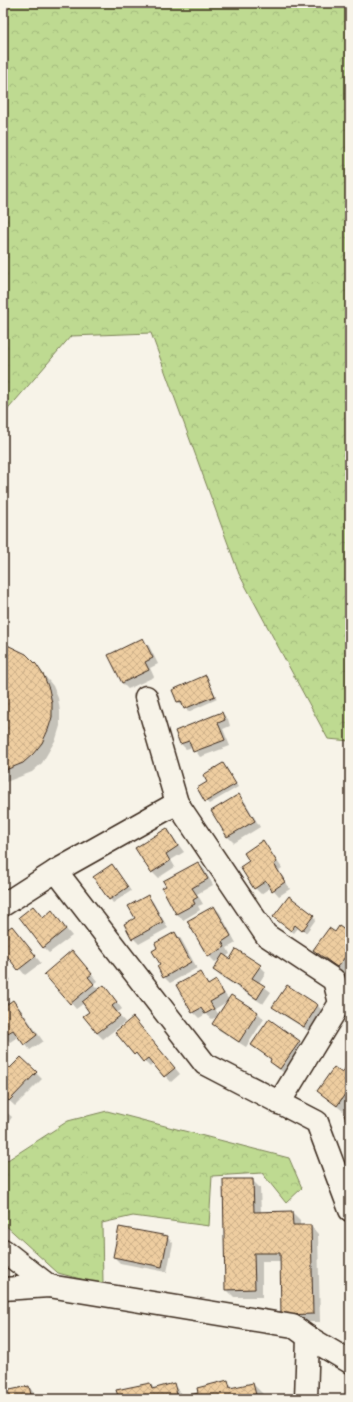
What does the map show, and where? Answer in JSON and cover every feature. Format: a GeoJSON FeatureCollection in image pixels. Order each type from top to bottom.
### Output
{"type":"FeatureCollection","features":[{"type":"Feature","properties":{"kind":"street"},"geometry":{"type":"LineString","coordinates":[[146,697],[178,802],[266,935],[334,980],[340,1003],[279,1103]]}},
{"type":"Feature","properties":{"kind":"street"},"geometry":{"type":"LineString","coordinates":[[3,905],[56,872],[178,802]]}},
{"type":"Feature","properties":{"kind":"street"},"geometry":{"type":"LineString","coordinates":[[56,872],[204,1064],[316,1122],[350,1210]]}},
{"type":"Feature","properties":{"kind":"street"},"geometry":{"type":"LineString","coordinates":[[3,1250],[49,1286]]}},
{"type":"Feature","properties":{"kind":"street"},"geometry":{"type":"LineString","coordinates":[[3,1289],[49,1286],[293,1326],[308,1337],[350,1362]]}},
{"type":"Feature","properties":{"kind":"street"},"geometry":{"type":"LineString","coordinates":[[306,1399],[308,1337]]}},
{"type":"Feature","properties":{"kind":"green space"},"geometry":{"type":"Polygon","coordinates":[[[3,3],[350,3],[350,741],[328,739],[239,574],[151,333],[71,336],[3,415],[3,3]]]}},
{"type":"Feature","properties":{"kind":"green space"},"geometry":{"type":"Polygon","coordinates":[[[107,1111],[289,1158],[302,1188],[286,1203],[262,1173],[212,1176],[209,1226],[133,1216],[102,1223],[103,1285],[58,1273],[3,1223],[3,1163],[68,1121],[107,1111]]]}},
{"type":"Feature","properties":{"kind":"building"},"geometry":{"type":"Polygon","coordinates":[[[143,638],[153,658],[145,662],[149,670],[122,683],[108,655],[143,638]]]}},
{"type":"Feature","properties":{"kind":"building"},"geometry":{"type":"Polygon","coordinates":[[[3,643],[26,654],[36,664],[44,676],[52,703],[52,717],[42,743],[33,754],[23,763],[3,771],[3,643]]]}},
{"type":"Feature","properties":{"kind":"building"},"geometry":{"type":"Polygon","coordinates":[[[206,675],[215,696],[184,709],[181,701],[177,702],[172,690],[206,675]]]}},
{"type":"Feature","properties":{"kind":"building"},"geometry":{"type":"Polygon","coordinates":[[[222,712],[225,720],[218,723],[225,740],[193,752],[189,741],[180,744],[175,731],[222,712]]]}},
{"type":"Feature","properties":{"kind":"building"},"geometry":{"type":"Polygon","coordinates":[[[223,763],[236,784],[205,802],[197,788],[207,782],[203,775],[223,763]]]}},
{"type":"Feature","properties":{"kind":"building"},"geometry":{"type":"Polygon","coordinates":[[[239,794],[255,821],[227,837],[211,811],[239,794]]]}},
{"type":"Feature","properties":{"kind":"building"},"geometry":{"type":"Polygon","coordinates":[[[167,828],[178,846],[166,854],[170,861],[151,873],[135,848],[167,828]]]}},
{"type":"Feature","properties":{"kind":"building"},"geometry":{"type":"Polygon","coordinates":[[[263,840],[277,862],[274,864],[285,882],[272,891],[266,881],[254,889],[240,867],[249,861],[244,853],[263,840]]]}},
{"type":"Feature","properties":{"kind":"building"},"geometry":{"type":"Polygon","coordinates":[[[198,862],[208,879],[192,888],[198,897],[193,900],[195,904],[176,914],[162,888],[166,886],[163,881],[198,862]]]}},
{"type":"Feature","properties":{"kind":"building"},"geometry":{"type":"Polygon","coordinates":[[[112,864],[128,887],[109,900],[93,877],[112,864]]]}},
{"type":"Feature","properties":{"kind":"building"},"geometry":{"type":"Polygon","coordinates":[[[148,895],[163,922],[132,939],[124,924],[135,918],[128,906],[148,895]]]}},
{"type":"Feature","properties":{"kind":"building"},"geometry":{"type":"Polygon","coordinates":[[[289,896],[314,915],[302,931],[295,925],[291,931],[273,917],[289,896]]]}},
{"type":"Feature","properties":{"kind":"building"},"geometry":{"type":"Polygon","coordinates":[[[33,906],[43,918],[52,910],[66,929],[43,948],[19,917],[33,906]]]}},
{"type":"Feature","properties":{"kind":"building"},"geometry":{"type":"Polygon","coordinates":[[[214,906],[231,936],[222,942],[225,947],[208,957],[187,921],[214,906]]]}},
{"type":"Feature","properties":{"kind":"building"},"geometry":{"type":"Polygon","coordinates":[[[12,926],[36,956],[18,970],[3,951],[3,932],[12,926]]]}},
{"type":"Feature","properties":{"kind":"building"},"geometry":{"type":"Polygon","coordinates":[[[339,926],[349,933],[350,931],[350,959],[346,956],[337,967],[313,950],[329,928],[335,932],[339,926]]]}},
{"type":"Feature","properties":{"kind":"building"},"geometry":{"type":"Polygon","coordinates":[[[175,932],[191,962],[163,978],[157,966],[160,964],[152,951],[157,948],[155,943],[175,932]]]}},
{"type":"Feature","properties":{"kind":"building"},"geometry":{"type":"Polygon","coordinates":[[[236,949],[261,965],[252,978],[265,986],[257,999],[213,970],[223,954],[230,959],[236,949]]]}},
{"type":"Feature","properties":{"kind":"building"},"geometry":{"type":"Polygon","coordinates":[[[72,950],[92,974],[88,977],[94,984],[70,1004],[44,974],[72,950]]]}},
{"type":"Feature","properties":{"kind":"building"},"geometry":{"type":"Polygon","coordinates":[[[200,972],[208,985],[216,980],[224,994],[210,1002],[214,1009],[205,1014],[201,1008],[192,1013],[176,985],[200,972]]]}},
{"type":"Feature","properties":{"kind":"building"},"geometry":{"type":"Polygon","coordinates":[[[104,985],[117,1002],[112,1006],[120,1016],[97,1033],[83,1016],[89,1012],[82,1002],[104,985]]]}},
{"type":"Feature","properties":{"kind":"building"},"geometry":{"type":"Polygon","coordinates":[[[287,985],[318,1005],[304,1027],[272,1007],[287,985]]]}},
{"type":"Feature","properties":{"kind":"building"},"geometry":{"type":"Polygon","coordinates":[[[231,995],[258,1012],[239,1042],[212,1024],[231,995]]]}},
{"type":"Feature","properties":{"kind":"building"},"geometry":{"type":"Polygon","coordinates":[[[3,1000],[6,1005],[13,1000],[37,1035],[24,1045],[13,1030],[3,1036],[3,1000]]]}},
{"type":"Feature","properties":{"kind":"building"},"geometry":{"type":"Polygon","coordinates":[[[133,1017],[175,1068],[164,1077],[148,1058],[143,1062],[136,1053],[134,1055],[115,1032],[133,1017]]]}},
{"type":"Feature","properties":{"kind":"building"},"geometry":{"type":"Polygon","coordinates":[[[269,1019],[300,1041],[280,1069],[270,1062],[271,1059],[251,1045],[269,1019]]]}},
{"type":"Feature","properties":{"kind":"building"},"geometry":{"type":"Polygon","coordinates":[[[21,1057],[37,1072],[9,1101],[3,1096],[3,1070],[7,1065],[10,1068],[21,1057]]]}},
{"type":"Feature","properties":{"kind":"building"},"geometry":{"type":"Polygon","coordinates":[[[347,1066],[350,1068],[350,1097],[345,1094],[337,1106],[317,1091],[334,1067],[342,1073],[347,1066]]]}},
{"type":"Feature","properties":{"kind":"building"},"geometry":{"type":"Polygon","coordinates":[[[3,1107],[7,1111],[3,1116],[3,1107]]]}},
{"type":"Feature","properties":{"kind":"building"},"geometry":{"type":"Polygon","coordinates":[[[350,1113],[350,1126],[348,1127],[344,1115],[350,1113]]]}},
{"type":"Feature","properties":{"kind":"building"},"geometry":{"type":"Polygon","coordinates":[[[223,1179],[253,1179],[254,1212],[292,1211],[293,1225],[311,1225],[313,1314],[281,1315],[280,1253],[254,1253],[255,1289],[225,1290],[223,1179]]]}},
{"type":"Feature","properties":{"kind":"building"},"geometry":{"type":"Polygon","coordinates":[[[119,1227],[168,1236],[162,1267],[113,1257],[119,1227]]]}},
{"type":"Feature","properties":{"kind":"building"},"geometry":{"type":"Polygon","coordinates":[[[228,1380],[230,1388],[253,1383],[257,1399],[105,1399],[118,1396],[116,1390],[150,1383],[152,1389],[174,1383],[178,1398],[198,1393],[197,1388],[228,1380]]]}},
{"type":"Feature","properties":{"kind":"building"},"geometry":{"type":"Polygon","coordinates":[[[3,1384],[5,1391],[29,1386],[32,1399],[3,1399],[3,1384]]]}}]}
